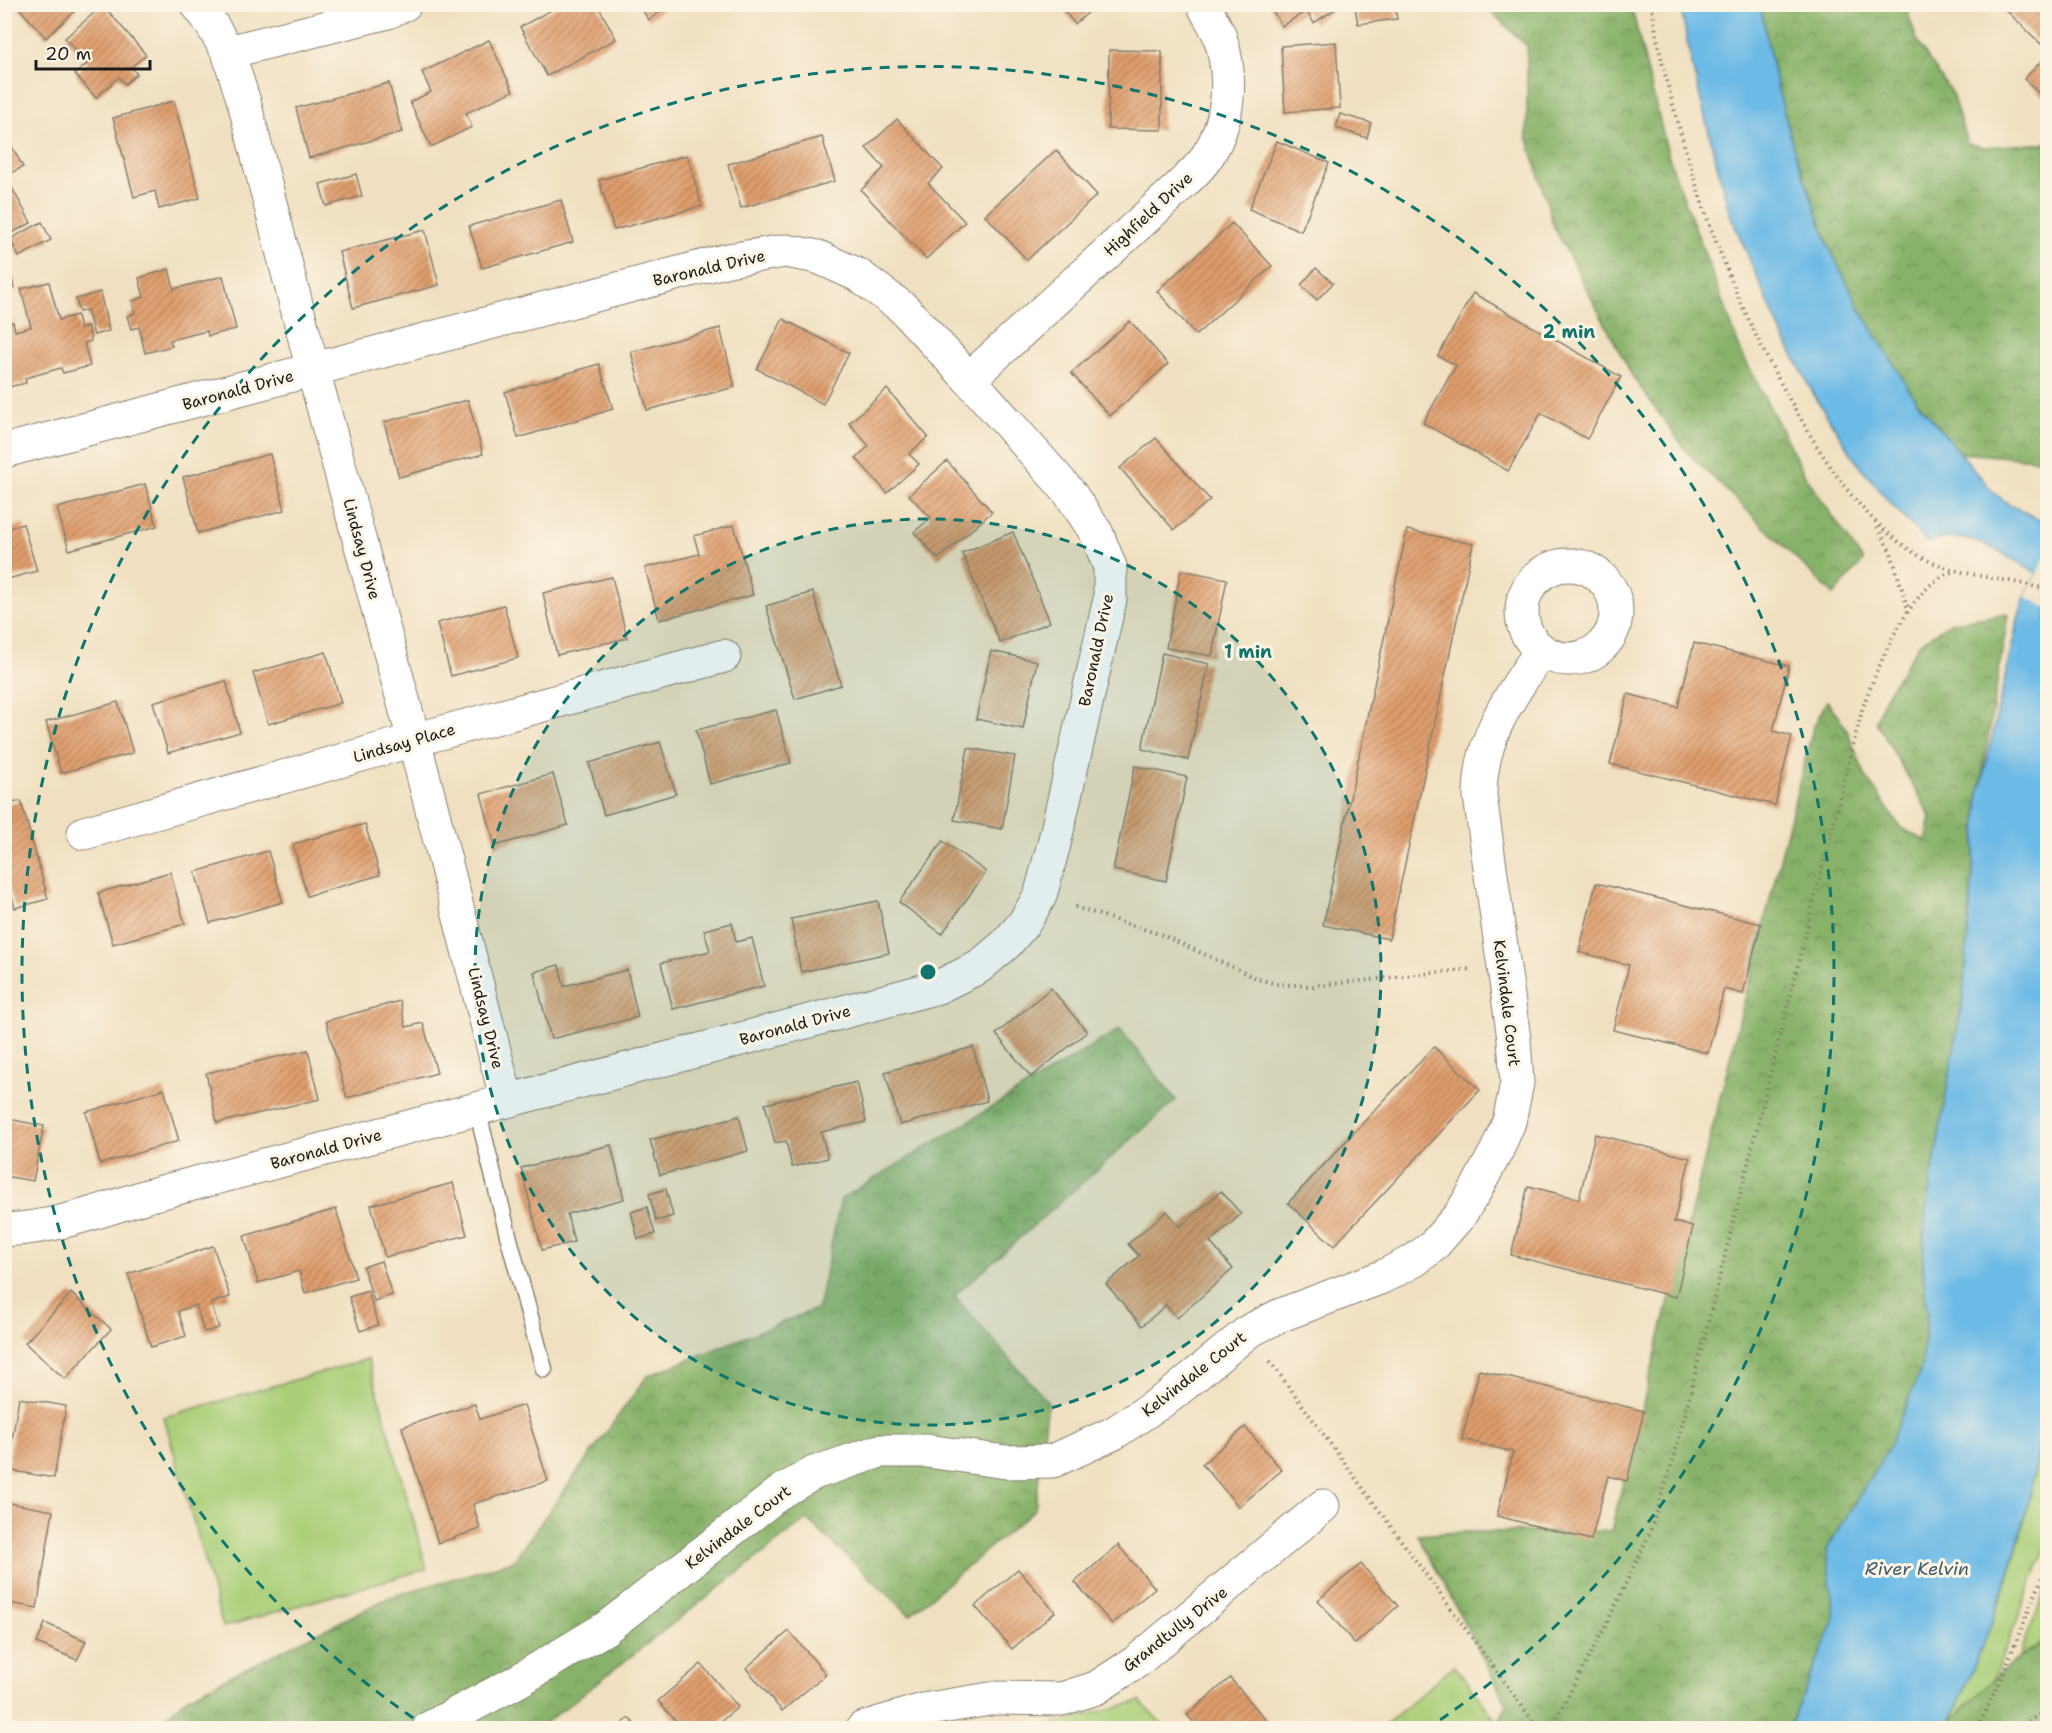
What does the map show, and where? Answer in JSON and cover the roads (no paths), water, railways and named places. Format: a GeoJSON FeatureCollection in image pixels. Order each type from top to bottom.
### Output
{"type":"FeatureCollection","features":[{"type":"Feature","properties":{"kind":"street","name":"Lindsay Drive"},"geometry":{"type":"LineString","coordinates":[[197,4],[228,52],[244,102],[313,370],[414,740],[492,1105]]}},
{"type":"Feature","properties":{"kind":"street"},"geometry":{"type":"LineString","coordinates":[[228,52],[388,12],[405,4]]}},
{"type":"Feature","properties":{"kind":"street","name":"Highfield Drive"},"geometry":{"type":"LineString","coordinates":[[969,379],[1177,189],[1206,159],[1220,131],[1228,100],[1227,65],[1219,36],[1203,4]]}},
{"type":"Feature","properties":{"kind":"street","name":"Baronald Drive"},"geometry":{"type":"LineString","coordinates":[[4,451],[728,260],[786,251],[818,257],[858,274],[903,308],[1069,492],[1097,534],[1110,567],[1110,599],[1040,896],[1024,923],[1006,944],[979,967],[938,987],[147,1196],[77,1219],[27,1229],[4,1230]]}},
{"type":"Feature","properties":{"kind":"street","name":"Kelvindale Court"},"geometry":{"type":"LineString","coordinates":[[429,1728],[518,1681],[606,1629],[782,1491],[814,1473],[880,1451],[927,1451],[1006,1462],[1053,1461],[1114,1433],[1170,1396],[1249,1331],[1281,1315],[1358,1288],[1401,1268],[1432,1246],[1460,1215],[1497,1150],[1515,1101],[1516,1063],[1480,796],[1482,765],[1490,736],[1503,709],[1541,651]]}},
{"type":"Feature","properties":{"kind":"street","name":"Lindsay Place"},"geometry":{"type":"LineString","coordinates":[[84,833],[724,656]]}},
{"type":"Feature","properties":{"kind":"street","name":"Grandtully Drive"},"geometry":{"type":"LineString","coordinates":[[863,1728],[923,1710],[996,1698],[1062,1699],[1096,1688],[1136,1662],[1323,1506]]}},
{"type":"Feature","properties":{"kind":"lane"},"geometry":{"type":"LineString","coordinates":[[492,1105],[507,1235],[544,1368]]}},
{"type":"Feature","properties":{"kind":"water","name":"River Kelvin"},"geometry":{"type":"Polygon","coordinates":[[[1680,5],[1760,5],[1776,83],[1795,152],[1829,247],[1860,309],[1915,399],[1994,493],[2007,503],[2047,524],[2047,1400],[2032,1485],[2013,1560],[1988,1633],[1947,1728],[1789,1728],[1835,1619],[1826,1550],[1887,1451],[1922,1367],[1927,1314],[1923,1266],[1925,1216],[1963,997],[1979,795],[2018,619],[2025,596],[2037,573],[1998,551],[1971,540],[1942,539],[1928,543],[1890,503],[1856,461],[1814,395],[1780,330],[1729,212],[1693,69],[1680,5]]]}}]}
